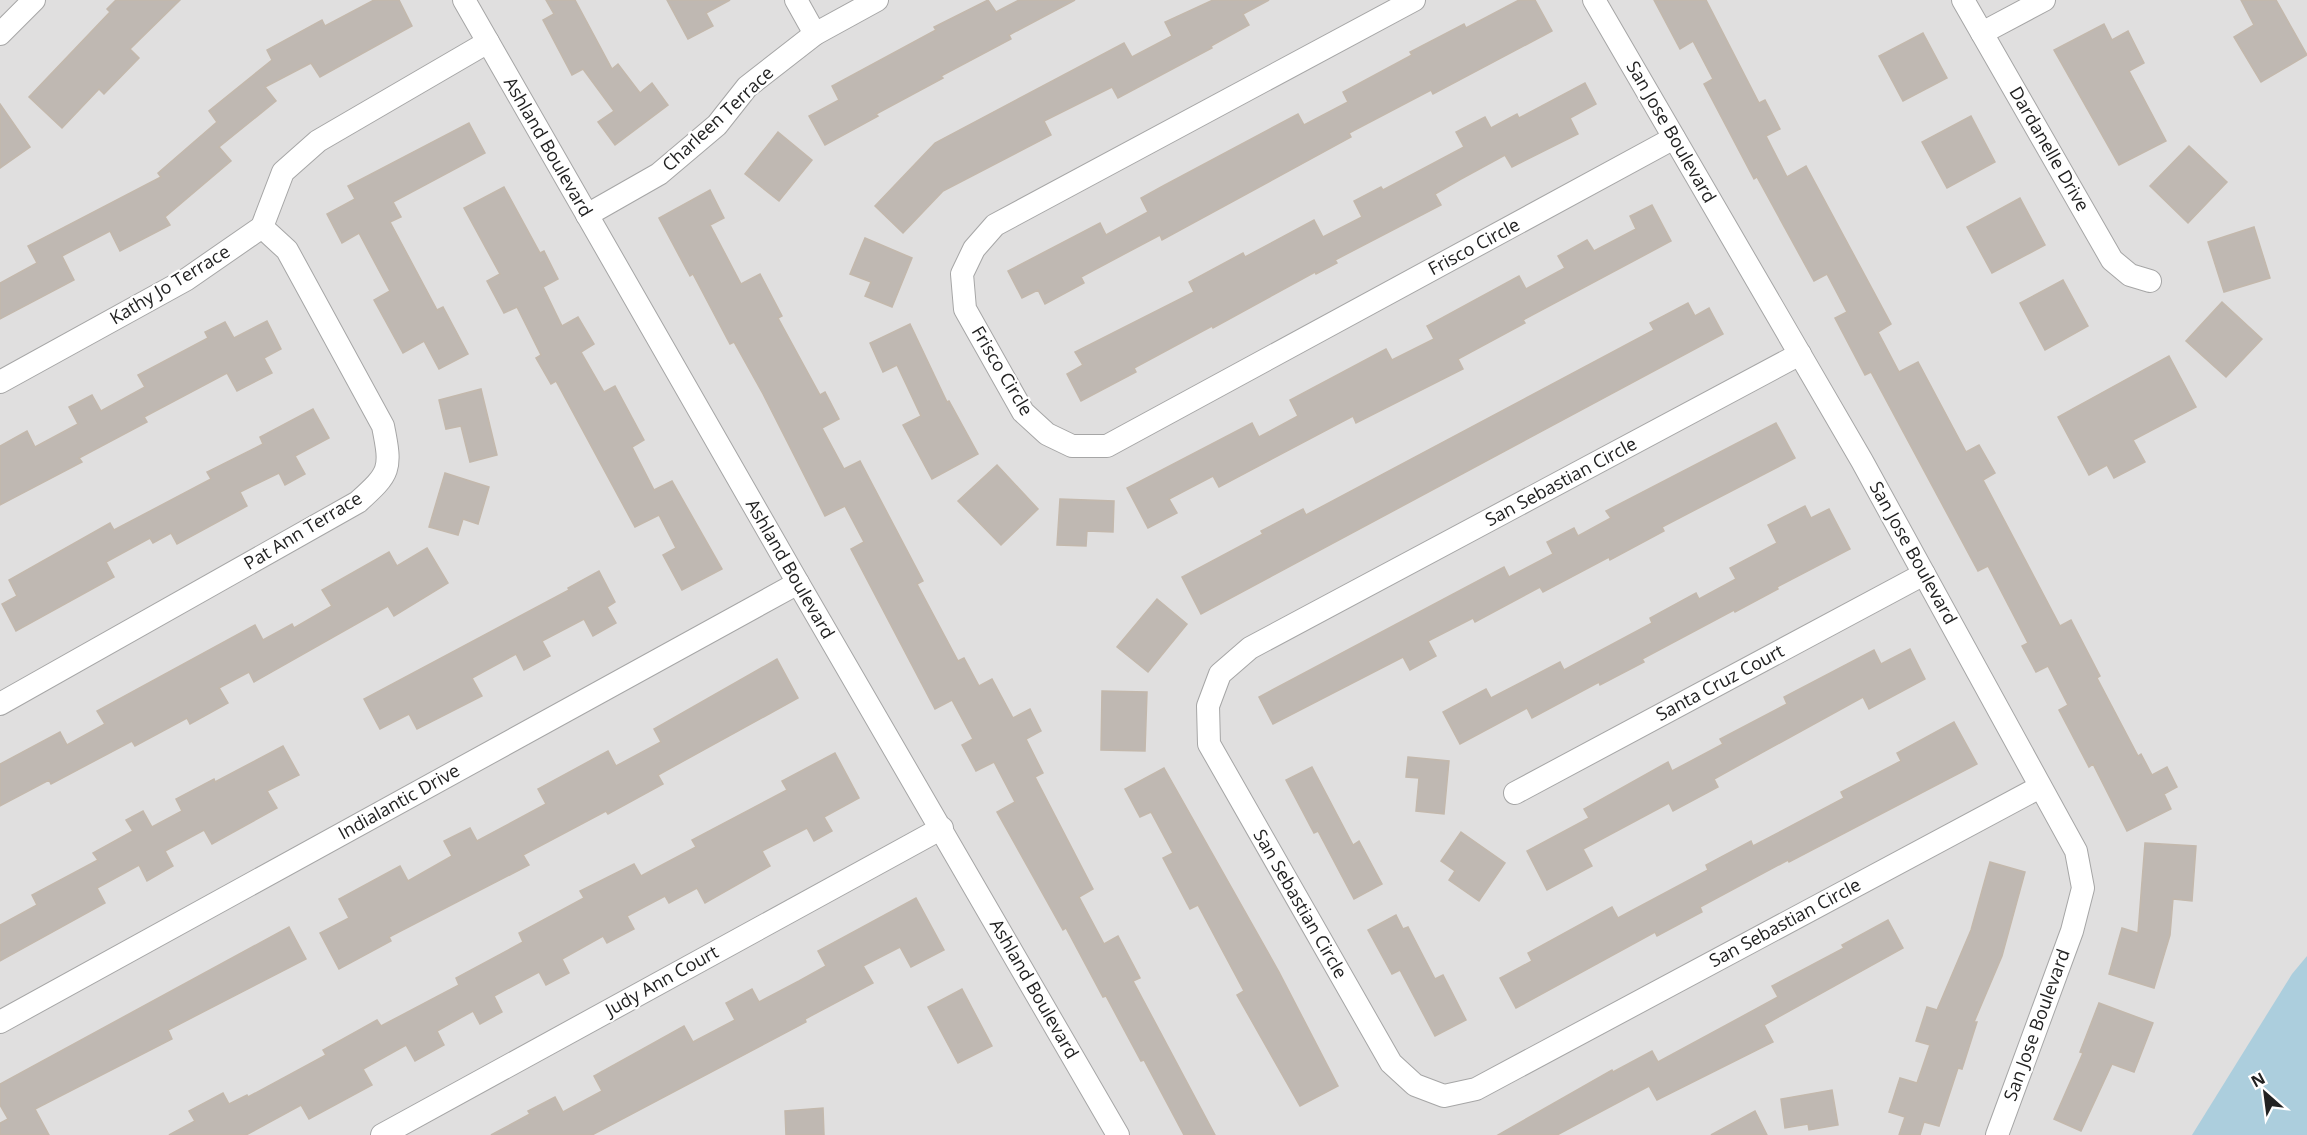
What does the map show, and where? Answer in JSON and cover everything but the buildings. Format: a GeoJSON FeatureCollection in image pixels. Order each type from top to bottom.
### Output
{"type":"FeatureCollection","features":[{"type":"Feature","properties":{"kind":"street"},"geometry":{"type":"LineString","coordinates":[[0,34],[34,0]]}},
{"type":"Feature","properties":{"kind":"street","name":"Ashland Boulevard"},"geometry":{"type":"LineString","coordinates":[[464,0],[1118,1135]]}},
{"type":"Feature","properties":{"kind":"street"},"geometry":{"type":"LineString","coordinates":[[796,0],[815,34]]}},
{"type":"Feature","properties":{"kind":"street","name":"Charleen Terrace"},"geometry":{"type":"LineString","coordinates":[[587,215],[659,174],[717,125],[747,87],[815,34],[877,0]]}},
{"type":"Feature","properties":{"kind":"street","name":"Frisco Circle"},"geometry":{"type":"LineString","coordinates":[[1414,0],[995,225],[974,249],[962,274],[965,309],[1023,412],[1047,434],[1072,446],[1107,446],[1674,138]]}},
{"type":"Feature","properties":{"kind":"street","name":"San Jose Boulevard"},"geometry":{"type":"LineString","coordinates":[[1594,0],[1800,354],[2076,851],[2083,888],[2072,931],[1997,1135]]}},
{"type":"Feature","properties":{"kind":"street","name":"Dardanelle Drive"},"geometry":{"type":"LineString","coordinates":[[1963,0],[2112,260],[2130,275],[2150,281]]}},
{"type":"Feature","properties":{"kind":"street"},"geometry":{"type":"LineString","coordinates":[[1982,33],[2044,0]]}},
{"type":"Feature","properties":{"kind":"street"},"geometry":{"type":"LineString","coordinates":[[262,227],[283,171],[318,141],[488,42]]}},
{"type":"Feature","properties":{"kind":"street","name":"Kathy Jo Terrace"},"geometry":{"type":"LineString","coordinates":[[0,382],[187,279],[262,227]]}},
{"type":"Feature","properties":{"kind":"street","name":"Pat Ann Terrace"},"geometry":{"type":"LineString","coordinates":[[0,704],[358,502],[383,479],[389,454],[383,426],[287,250],[262,227]]}},
{"type":"Feature","properties":{"kind":"street","name":"San Sebastian Circle"},"geometry":{"type":"LineString","coordinates":[[1800,354],[1250,648],[1220,674],[1208,706],[1209,744],[1391,1063],[1415,1085],[1444,1096],[1476,1089],[2040,786]]}},
{"type":"Feature","properties":{"kind":"street","name":"Santa Cruz Court"},"geometry":{"type":"LineString","coordinates":[[1515,793],[1924,574]]}},
{"type":"Feature","properties":{"kind":"street","name":"Indialantic Drive"},"geometry":{"type":"LineString","coordinates":[[0,1022],[798,583]]}},
{"type":"Feature","properties":{"kind":"street","name":"Judy Ann Court"},"geometry":{"type":"LineString","coordinates":[[382,1135],[942,828]]}},
{"type":"Feature","properties":{"kind":"shaded area"},"geometry":{"type":"Polygon","coordinates":[[[0,0],[2307,0],[2307,1135],[0,1135],[0,0]]]}},
{"type":"Feature","properties":{"kind":"water"},"geometry":{"type":"Polygon","coordinates":[[[2307,956],[2307,1135],[2192,1135],[2292,974],[2307,956]]]}}]}
